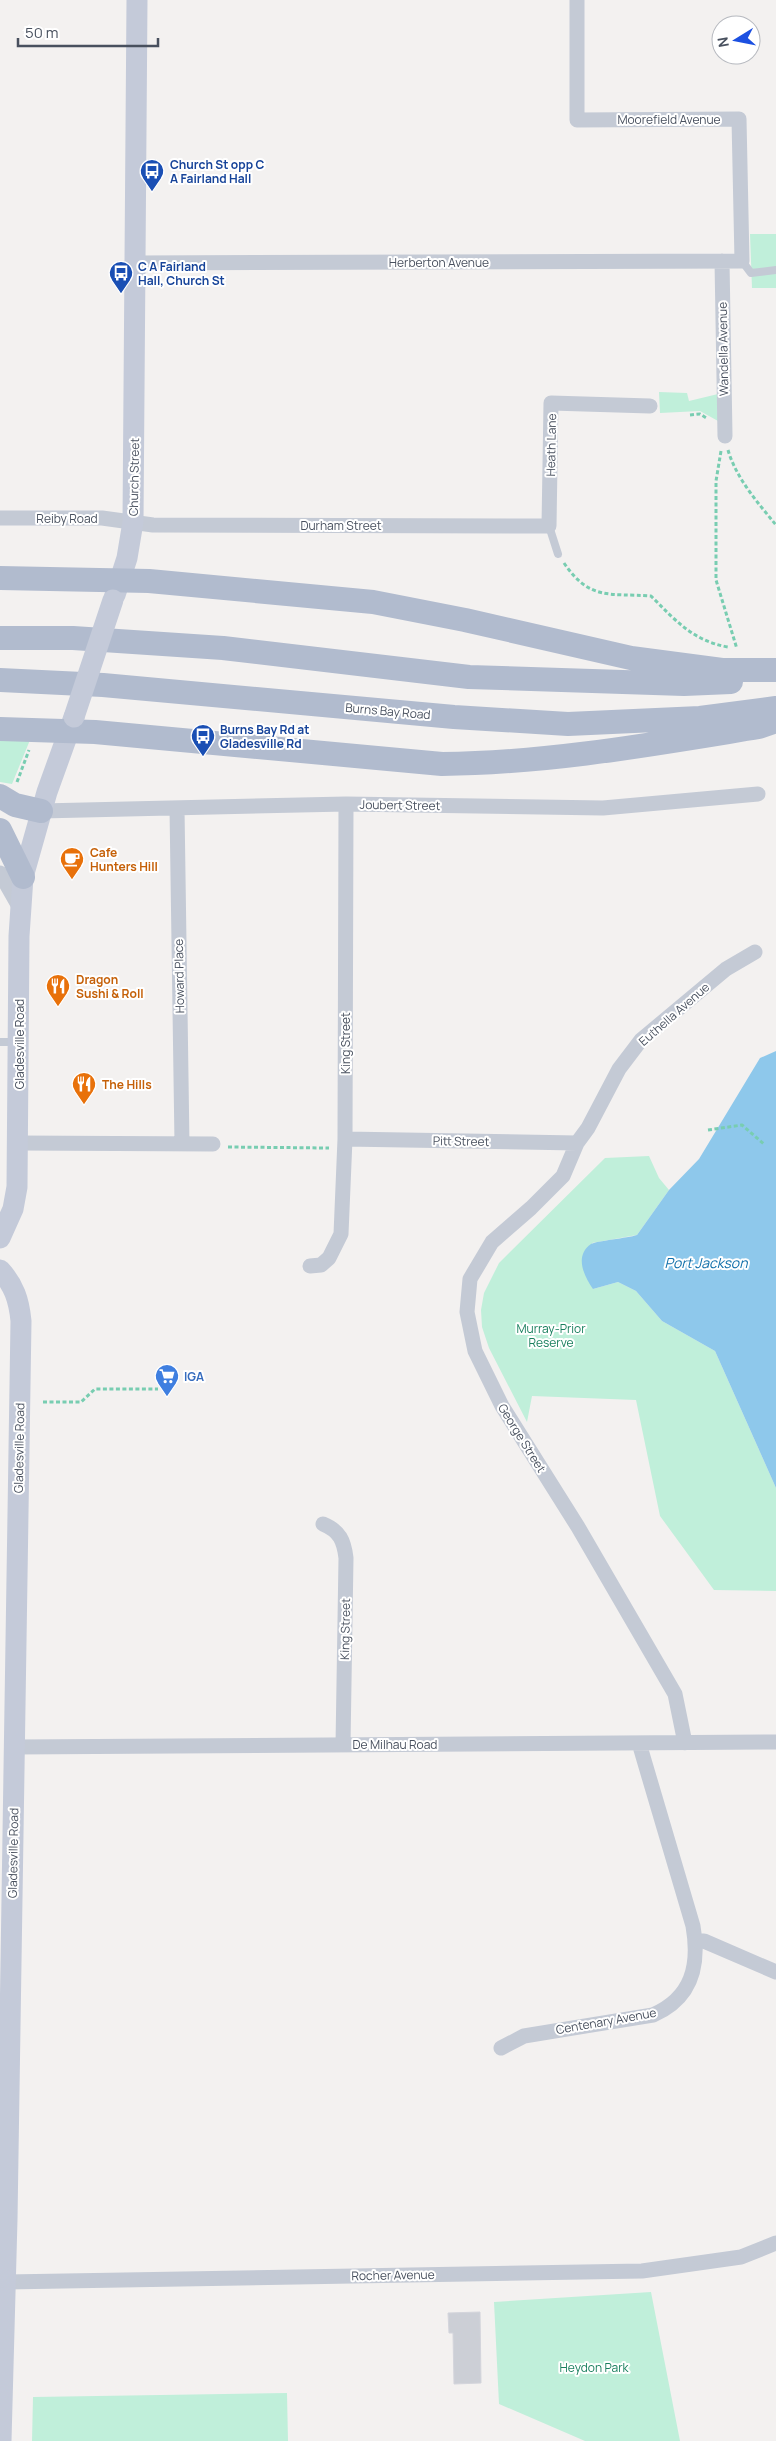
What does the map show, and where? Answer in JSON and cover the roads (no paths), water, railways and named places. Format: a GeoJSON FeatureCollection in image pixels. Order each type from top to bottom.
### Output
{"type":"FeatureCollection","features":[{"type":"Feature","properties":{"kind":"main road"},"geometry":{"type":"LineString","coordinates":[[0,578],[117,590],[373,602],[466,620],[631,658],[722,670],[776,670]]}},
{"type":"Feature","properties":{"kind":"main road"},"geometry":{"type":"LineString","coordinates":[[0,638],[73,638],[223,648],[469,677],[684,684],[776,678]]}},
{"type":"Feature","properties":{"kind":"main road","name":"Burns Bay Road"},"geometry":{"type":"LineString","coordinates":[[0,680],[103,685],[454,717],[568,724],[700,718],[776,708]]}},
{"type":"Feature","properties":{"kind":"main road"},"geometry":{"type":"LineString","coordinates":[[0,729],[71,724],[442,764],[479,764],[584,754],[759,727],[776,721]]}},
{"type":"Feature","properties":{"kind":"main road"},"geometry":{"type":"LineString","coordinates":[[7,791],[15,805],[41,811]]}},
{"type":"Feature","properties":{"kind":"main road"},"geometry":{"type":"LineString","coordinates":[[0,830],[23,877]]}},
{"type":"Feature","properties":{"kind":"street","name":"Church Street"},"geometry":{"type":"LineString","coordinates":[[19,936],[23,877],[41,811],[117,590],[133,522],[137,0]]}},
{"type":"Feature","properties":{"kind":"street","name":"Moorefield Avenue"},"geometry":{"type":"LineString","coordinates":[[577,0],[577,120],[739,119],[742,261]]}},
{"type":"Feature","properties":{"kind":"street","name":"Wandella Avenue"},"geometry":{"type":"LineString","coordinates":[[720,430],[722,261]]}},
{"type":"Feature","properties":{"kind":"street","name":"Herberton Avenue"},"geometry":{"type":"LineString","coordinates":[[136,263],[742,261]]}},
{"type":"Feature","properties":{"kind":"street","name":"Heath Lane"},"geometry":{"type":"LineString","coordinates":[[549,526],[551,404],[650,406]]}},
{"type":"Feature","properties":{"kind":"street","name":"Reiby Road"},"geometry":{"type":"LineString","coordinates":[[0,518],[102,518],[133,522]]}},
{"type":"Feature","properties":{"kind":"street","name":"Durham Street"},"geometry":{"type":"LineString","coordinates":[[133,522],[153,525],[549,526]]}},
{"type":"Feature","properties":{"kind":"street","name":"Joubert Street"},"geometry":{"type":"LineString","coordinates":[[41,811],[346,804],[603,808],[758,794]]}},
{"type":"Feature","properties":{"kind":"street","name":"King Street"},"geometry":{"type":"LineString","coordinates":[[310,1266],[321,1265],[329,1258],[342,1234],[345,1138],[346,804]]}},
{"type":"Feature","properties":{"kind":"street","name":"Howard Place"},"geometry":{"type":"LineString","coordinates":[[177,808],[182,1144]]}},
{"type":"Feature","properties":{"kind":"street"},"geometry":{"type":"LineString","coordinates":[[0,873],[21,910]]}},
{"type":"Feature","properties":{"kind":"street","name":"Gladesville Road"},"geometry":{"type":"LineString","coordinates":[[0,1238],[9,1220],[16,1198],[18,1143],[10,1042],[19,936]]}},
{"type":"Feature","properties":{"kind":"street","name":"Euthella Avenue"},"geometry":{"type":"LineString","coordinates":[[578,1144],[619,1069],[641,1040],[726,969],[755,952]]}},
{"type":"Feature","properties":{"kind":"street","name":"Pitt Street"},"geometry":{"type":"LineString","coordinates":[[345,1138],[578,1144]]}},
{"type":"Feature","properties":{"kind":"street"},"geometry":{"type":"LineString","coordinates":[[18,1143],[213,1144]]}},
{"type":"Feature","properties":{"kind":"street","name":"George Street"},"geometry":{"type":"LineString","coordinates":[[578,1144],[563,1176],[532,1208],[492,1242],[470,1279],[467,1312],[475,1351],[502,1406],[578,1527],[675,1694],[685,1743]]}},
{"type":"Feature","properties":{"kind":"street","name":"Gladesville Road"},"geometry":{"type":"LineString","coordinates":[[0,1270],[10,1282],[18,1299],[21,1321],[10,1759],[5,2064],[6,2282],[1,2363],[1,2441]]}},
{"type":"Feature","properties":{"kind":"street","name":"King Street"},"geometry":{"type":"LineString","coordinates":[[323,1524],[332,1528],[340,1535],[346,1558],[343,1745]]}},
{"type":"Feature","properties":{"kind":"street","name":"De Milhau Road"},"geometry":{"type":"LineString","coordinates":[[10,1759],[343,1745],[776,1742]]}},
{"type":"Feature","properties":{"kind":"street","name":"Centenary Avenue"},"geometry":{"type":"LineString","coordinates":[[501,2048],[524,2036],[652,2015],[668,2008],[677,2001],[686,1989],[693,1972],[700,1941],[639,1743]]}},
{"type":"Feature","properties":{"kind":"street"},"geometry":{"type":"LineString","coordinates":[[700,1941],[776,1972]]}},
{"type":"Feature","properties":{"kind":"street","name":"Rocher Avenue"},"geometry":{"type":"LineString","coordinates":[[6,2282],[642,2271],[741,2257],[776,2243]]}},
{"type":"Feature","properties":{"kind":"lane"},"geometry":{"type":"LineString","coordinates":[[742,261],[751,273],[776,270]]}},
{"type":"Feature","properties":{"kind":"lane","name":"Heath Lane"},"geometry":{"type":"LineString","coordinates":[[549,526],[558,554]]}},
{"type":"Feature","properties":{"kind":"water","name":"Port Jackson"},"geometry":{"type":"Polygon","coordinates":[[[776,1051],[776,1488],[715,1351],[662,1321],[636,1291],[618,1282],[593,1289],[586,1278],[582,1260],[583,1254],[591,1244],[637,1235],[669,1190],[699,1159],[760,1058],[776,1051]]]}},
{"type":"Feature","properties":{"kind":"place","name":"Church St opp C A Fairland Hall"},"geometry":{"type":"Point","coordinates":[152,192]}},
{"type":"Feature","properties":{"kind":"place","name":"C A Fairland Hall, Church St"},"geometry":{"type":"Point","coordinates":[121,294]}},
{"type":"Feature","properties":{"kind":"place","name":"Burns Bay Rd at Gladesville Rd"},"geometry":{"type":"Point","coordinates":[203,757]}},
{"type":"Feature","properties":{"kind":"place","name":"Cafe Hunters Hill"},"geometry":{"type":"Point","coordinates":[72,880]}},
{"type":"Feature","properties":{"kind":"place","name":"Dragon Sushi & Roll"},"geometry":{"type":"Point","coordinates":[58,1007]}},
{"type":"Feature","properties":{"kind":"place","name":"The Hills"},"geometry":{"type":"Point","coordinates":[84,1105]}},
{"type":"Feature","properties":{"kind":"place","name":"IGA"},"geometry":{"type":"Point","coordinates":[167,1397]}},
{"type":"Feature","properties":{"kind":"park label","name":"Murray-Prior Reserve"},"geometry":{"type":"Point","coordinates":[551,1335]}},
{"type":"Feature","properties":{"kind":"park label","name":"Heydon Park"},"geometry":{"type":"Point","coordinates":[594,2367]}}]}
